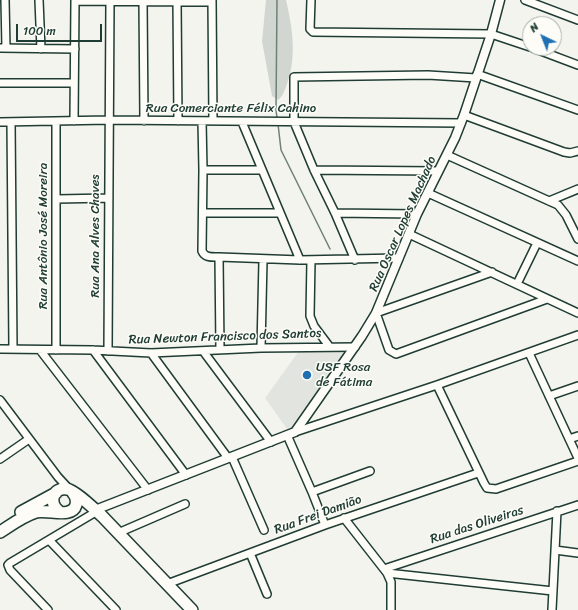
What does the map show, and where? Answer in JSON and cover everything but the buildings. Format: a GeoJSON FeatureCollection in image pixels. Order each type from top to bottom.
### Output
{"type":"FeatureCollection","features":[{"type":"Feature","properties":{"kind":"main road"},"geometry":{"type":"LineString","coordinates":[[0,525],[57,492],[66,489],[86,501],[192,610]]}},
{"type":"Feature","properties":{"kind":"main road"},"geometry":{"type":"LineString","coordinates":[[57,492],[53,502],[54,506],[63,513],[70,512],[75,507],[77,499],[72,492]]}},
{"type":"Feature","properties":{"kind":"main road"},"geometry":{"type":"LineString","coordinates":[[0,532],[22,518],[36,512],[97,513]]}},
{"type":"Feature","properties":{"kind":"street"},"geometry":{"type":"LineString","coordinates":[[5,0],[3,48],[75,49]]}},
{"type":"Feature","properties":{"kind":"street"},"geometry":{"type":"LineString","coordinates":[[40,0],[41,49]]}},
{"type":"Feature","properties":{"kind":"street"},"geometry":{"type":"LineString","coordinates":[[74,121],[75,0],[212,1],[213,121]]}},
{"type":"Feature","properties":{"kind":"street"},"geometry":{"type":"LineString","coordinates":[[311,0],[310,29],[313,32],[491,34],[522,45]]}},
{"type":"Feature","properties":{"kind":"street","name":"Rua Oscar Lopes Machado"},"geometry":{"type":"LineString","coordinates":[[291,434],[355,347],[376,313],[417,214],[447,155],[463,119],[491,34],[500,0]]}},
{"type":"Feature","properties":{"kind":"street"},"geometry":{"type":"LineString","coordinates":[[525,0],[578,20]]}},
{"type":"Feature","properties":{"kind":"street","name":"Rua Ana Alves Chaves"},"geometry":{"type":"LineString","coordinates":[[108,351],[110,1]]}},
{"type":"Feature","properties":{"kind":"street"},"geometry":{"type":"LineString","coordinates":[[143,1],[144,121]]}},
{"type":"Feature","properties":{"kind":"street"},"geometry":{"type":"LineString","coordinates":[[177,1],[178,121]]}},
{"type":"Feature","properties":{"kind":"street"},"geometry":{"type":"LineString","coordinates":[[553,56],[578,65]]}},
{"type":"Feature","properties":{"kind":"street"},"geometry":{"type":"LineString","coordinates":[[355,260],[294,122],[294,77],[428,75],[477,76],[578,110]]}},
{"type":"Feature","properties":{"kind":"street"},"geometry":{"type":"LineString","coordinates":[[0,83],[74,83]]}},
{"type":"Feature","properties":{"kind":"street","name":"Rua Comerciante Félix Cahino"},"geometry":{"type":"LineString","coordinates":[[0,122],[109,120],[294,122],[463,119],[564,152],[570,153],[578,151]]}},
{"type":"Feature","properties":{"kind":"street","name":"Rua Antônio José Moreira"},"geometry":{"type":"LineString","coordinates":[[56,121],[56,350]]}},
{"type":"Feature","properties":{"kind":"street"},"geometry":{"type":"LineString","coordinates":[[202,121],[204,170],[202,251],[206,256],[263,260],[355,260],[399,258]]}},
{"type":"Feature","properties":{"kind":"street"},"geometry":{"type":"LineString","coordinates":[[11,122],[13,349]]}},
{"type":"Feature","properties":{"kind":"street"},"geometry":{"type":"LineString","coordinates":[[242,122],[300,260]]}},
{"type":"Feature","properties":{"kind":"street"},"geometry":{"type":"LineString","coordinates":[[447,155],[558,205],[562,209],[578,237]]}},
{"type":"Feature","properties":{"kind":"street"},"geometry":{"type":"LineString","coordinates":[[204,170],[262,170]]}},
{"type":"Feature","properties":{"kind":"street"},"geometry":{"type":"LineString","coordinates":[[314,170],[438,171]]}},
{"type":"Feature","properties":{"kind":"street"},"geometry":{"type":"LineString","coordinates":[[549,201],[578,189]]}},
{"type":"Feature","properties":{"kind":"street"},"geometry":{"type":"LineString","coordinates":[[428,193],[578,261]]}},
{"type":"Feature","properties":{"kind":"street"},"geometry":{"type":"LineString","coordinates":[[57,198],[109,198]]}},
{"type":"Feature","properties":{"kind":"street"},"geometry":{"type":"LineString","coordinates":[[203,213],[280,213]]}},
{"type":"Feature","properties":{"kind":"street"},"geometry":{"type":"LineString","coordinates":[[335,213],[417,214]]}},
{"type":"Feature","properties":{"kind":"street"},"geometry":{"type":"LineString","coordinates":[[409,234],[578,313]]}},
{"type":"Feature","properties":{"kind":"street"},"geometry":{"type":"LineString","coordinates":[[517,284],[537,243]]}},
{"type":"Feature","properties":{"kind":"street"},"geometry":{"type":"LineString","coordinates":[[219,257],[220,350]]}},
{"type":"Feature","properties":{"kind":"street"},"geometry":{"type":"LineString","coordinates":[[261,348],[263,260]]}},
{"type":"Feature","properties":{"kind":"street"},"geometry":{"type":"LineString","coordinates":[[311,260],[310,316],[314,326],[329,346]]}},
{"type":"Feature","properties":{"kind":"street"},"geometry":{"type":"LineString","coordinates":[[492,272],[376,313],[389,350],[396,354],[547,299]]}},
{"type":"Feature","properties":{"kind":"street"},"geometry":{"type":"LineString","coordinates":[[48,610],[10,570],[8,565],[97,513],[148,490],[291,434],[437,385],[578,335]]}},
{"type":"Feature","properties":{"kind":"street","name":"Rua Newton Francisco dos Santos"},"geometry":{"type":"LineString","coordinates":[[0,348],[93,350],[151,354],[261,348],[329,346],[355,347]]}},
{"type":"Feature","properties":{"kind":"street"},"geometry":{"type":"LineString","coordinates":[[40,350],[148,490]]}},
{"type":"Feature","properties":{"kind":"street"},"geometry":{"type":"LineString","coordinates":[[93,350],[186,475]]}},
{"type":"Feature","properties":{"kind":"street"},"geometry":{"type":"LineString","coordinates":[[203,351],[271,442]]}},
{"type":"Feature","properties":{"kind":"street"},"geometry":{"type":"LineString","coordinates":[[437,385],[478,473],[484,484],[490,489],[496,489],[578,460],[529,353]]}},
{"type":"Feature","properties":{"kind":"street"},"geometry":{"type":"LineString","coordinates":[[151,354],[230,457],[264,530]]}},
{"type":"Feature","properties":{"kind":"street"},"geometry":{"type":"LineString","coordinates":[[549,396],[578,386]]}},
{"type":"Feature","properties":{"kind":"street"},"geometry":{"type":"LineString","coordinates":[[1,403],[58,477],[72,492]]}},
{"type":"Feature","properties":{"kind":"street"},"geometry":{"type":"LineString","coordinates":[[291,434],[325,525]]}},
{"type":"Feature","properties":{"kind":"street"},"geometry":{"type":"LineString","coordinates":[[569,439],[578,436]]}},
{"type":"Feature","properties":{"kind":"street"},"geometry":{"type":"LineString","coordinates":[[0,459],[29,438]]}},
{"type":"Feature","properties":{"kind":"street"},"geometry":{"type":"LineString","coordinates":[[312,492],[370,471]]}},
{"type":"Feature","properties":{"kind":"street","name":"Rua Frei Damião"},"geometry":{"type":"LineString","coordinates":[[167,584],[344,518],[478,473]]}},
{"type":"Feature","properties":{"kind":"street"},"geometry":{"type":"LineString","coordinates":[[57,492],[60,487],[58,477]]}},
{"type":"Feature","properties":{"kind":"street"},"geometry":{"type":"LineString","coordinates":[[118,533],[185,504]]}},
{"type":"Feature","properties":{"kind":"street","name":"Rua das Oliveiras"},"geometry":{"type":"LineString","coordinates":[[385,571],[578,505]]}},
{"type":"Feature","properties":{"kind":"street"},"geometry":{"type":"LineString","coordinates":[[552,610],[557,511]]}},
{"type":"Feature","properties":{"kind":"street"},"geometry":{"type":"LineString","coordinates":[[344,518],[385,571],[391,582],[390,610]]}},
{"type":"Feature","properties":{"kind":"street"},"geometry":{"type":"LineString","coordinates":[[49,540],[116,610]]}},
{"type":"Feature","properties":{"kind":"street"},"geometry":{"type":"LineString","coordinates":[[555,550],[578,554]]}},
{"type":"Feature","properties":{"kind":"street"},"geometry":{"type":"LineString","coordinates":[[250,553],[267,594]]}},
{"type":"Feature","properties":{"kind":"street"},"geometry":{"type":"LineString","coordinates":[[385,571],[553,591]]}},
{"type":"Feature","properties":{"kind":"shaded area"},"geometry":{"type":"Polygon","coordinates":[[[266,0],[286,0],[292,33],[292,65],[284,92],[278,100],[272,96],[262,41],[266,0]]]}},
{"type":"Feature","properties":{"kind":"shaded area","name":"USF Rosa de Fátima"},"geometry":{"type":"Polygon","coordinates":[[[299,351],[348,352],[290,433],[265,398],[299,351]]]}},
{"type":"Feature","properties":{"kind":"waterway"},"geometry":{"type":"LineString","coordinates":[[277,0],[277,118]]}},
{"type":"Feature","properties":{"kind":"waterway"},"geometry":{"type":"LineString","coordinates":[[278,124],[281,150],[330,249]]}},
{"type":"Feature","properties":{"kind":"place","name":"USF Rosa de Fátima"},"geometry":{"type":"Point","coordinates":[307,375]}}]}
